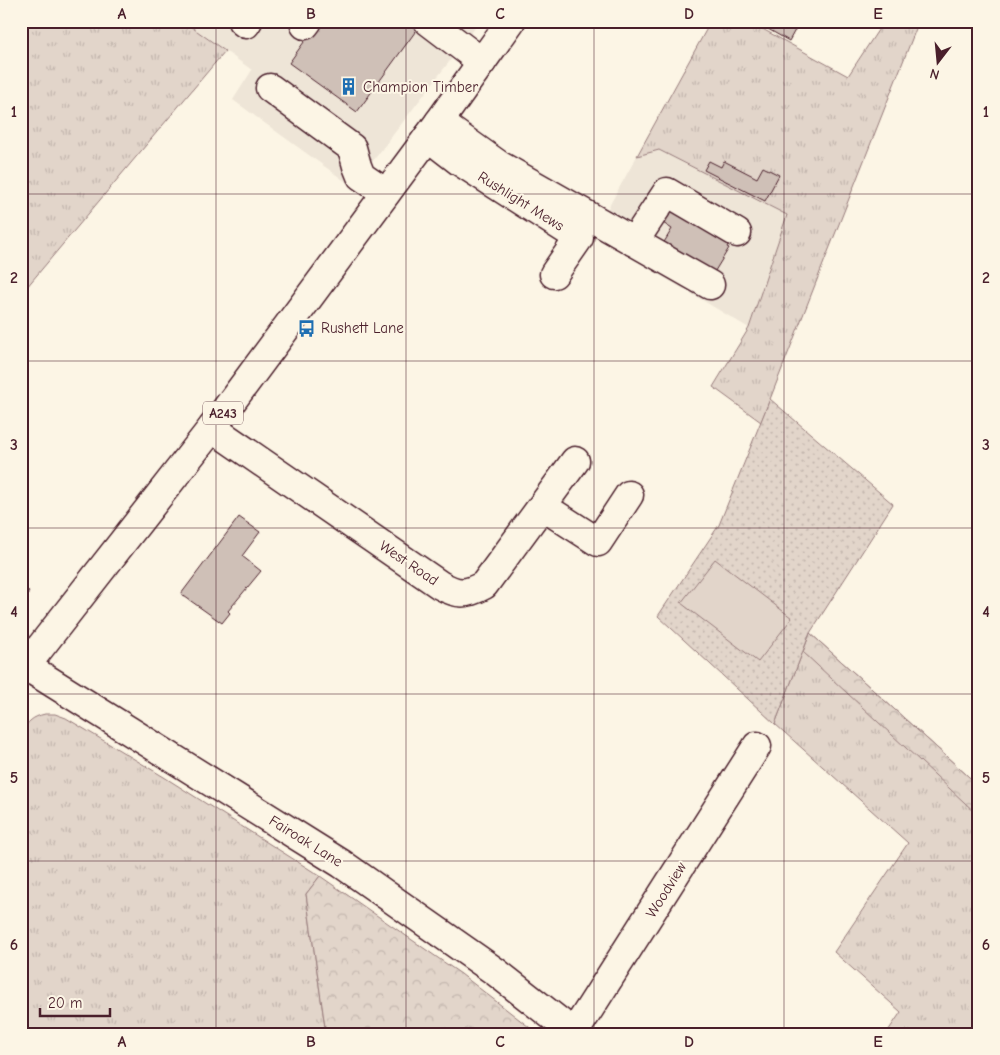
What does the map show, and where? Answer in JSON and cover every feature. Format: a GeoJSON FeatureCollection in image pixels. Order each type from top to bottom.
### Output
{"type":"FeatureCollection","features":[{"type":"Feature","properties":{"kind":"main road"},"geometry":{"type":"LineString","coordinates":[[242,21],[246,24],[248,21]]}},
{"type":"Feature","properties":{"kind":"main road"},"geometry":{"type":"LineString","coordinates":[[428,21],[482,62]]}},
{"type":"Feature","properties":{"kind":"main road","name":"A243"},"geometry":{"type":"LineString","coordinates":[[23,667],[212,428],[434,130],[512,21]]}},
{"type":"Feature","properties":{"kind":"main road"},"geometry":{"type":"LineString","coordinates":[[270,88],[352,148],[361,176],[386,193]]}},
{"type":"Feature","properties":{"kind":"main road"},"geometry":{"type":"LineString","coordinates":[[434,130],[710,285]]}},
{"type":"Feature","properties":{"kind":"main road","name":"Rushlight Mews"},"geometry":{"type":"LineString","coordinates":[[434,130],[458,161],[579,238],[554,274]]}},
{"type":"Feature","properties":{"kind":"main road"},"geometry":{"type":"LineString","coordinates":[[634,242],[667,192],[737,233]]}},
{"type":"Feature","properties":{"kind":"main road","name":"West Road"},"geometry":{"type":"LineString","coordinates":[[212,428],[432,579],[450,590],[461,592],[472,591],[484,585],[575,461]]}},
{"type":"Feature","properties":{"kind":"main road"},"geometry":{"type":"LineString","coordinates":[[542,506],[598,542],[629,495]]}},
{"type":"Feature","properties":{"kind":"main road","name":"Fairoak Lane"},"geometry":{"type":"LineString","coordinates":[[23,667],[342,864],[496,972],[575,1034]]}},
{"type":"Feature","properties":{"kind":"main road","name":"Woodview"},"geometry":{"type":"LineString","coordinates":[[575,1034],[757,746]]}},
{"type":"Feature","properties":{"kind":"shaded area"},"geometry":{"type":"Polygon","coordinates":[[[183,21],[466,21],[475,28],[353,187],[233,100],[252,70],[183,21]]]}},
{"type":"Feature","properties":{"kind":"shaded area"},"geometry":{"type":"Polygon","coordinates":[[[659,150],[788,215],[749,328],[593,235],[637,156],[659,150]]]}},
{"type":"Feature","properties":{"kind":"green space"},"geometry":{"type":"Polygon","coordinates":[[[21,21],[183,21],[225,51],[21,294],[21,21]]]}},
{"type":"Feature","properties":{"kind":"green space"},"geometry":{"type":"Polygon","coordinates":[[[711,21],[748,21],[848,76],[884,21],[919,21],[761,422],[713,387],[749,328],[787,215],[659,150],[637,156],[711,21]]]}},
{"type":"Feature","properties":{"kind":"green space"},"geometry":{"type":"Polygon","coordinates":[[[770,399],[893,504],[810,633],[775,724],[658,616],[719,525],[770,399]]]}},
{"type":"Feature","properties":{"kind":"green space"},"geometry":{"type":"Polygon","coordinates":[[[715,559],[792,618],[758,662],[681,603],[715,559]]]}},
{"type":"Feature","properties":{"kind":"green space"},"geometry":{"type":"Polygon","coordinates":[[[810,633],[979,786],[979,1034],[886,1034],[901,1012],[834,952],[908,843],[775,724],[810,633]]]}},
{"type":"Feature","properties":{"kind":"green space"},"geometry":{"type":"Polygon","coordinates":[[[810,633],[979,786],[979,816],[803,652],[810,633]]]}},
{"type":"Feature","properties":{"kind":"green space"},"geometry":{"type":"Polygon","coordinates":[[[45,714],[55,714],[66,718],[164,777],[320,876],[306,894],[326,1034],[21,1034],[21,732],[31,720],[45,714]]]}},
{"type":"Feature","properties":{"kind":"green space"},"geometry":{"type":"Polygon","coordinates":[[[320,876],[461,974],[538,1034],[326,1034],[306,894],[320,876]]]}},
{"type":"Feature","properties":{"kind":"building","name":"Champion Timber"},"geometry":{"type":"Polygon","coordinates":[[[319,21],[409,21],[418,28],[357,112],[289,63],[319,21]]]}},
{"type":"Feature","properties":{"kind":"building"},"geometry":{"type":"Polygon","coordinates":[[[754,21],[800,21],[789,41],[754,21]]]}},
{"type":"Feature","properties":{"kind":"building"},"geometry":{"type":"Polygon","coordinates":[[[709,161],[721,167],[724,161],[757,178],[763,167],[779,175],[765,201],[704,170],[709,161]]]}},
{"type":"Feature","properties":{"kind":"building"},"geometry":{"type":"Polygon","coordinates":[[[671,209],[730,241],[727,247],[729,248],[710,279],[660,249],[672,229],[663,223],[671,209]]]}},
{"type":"Feature","properties":{"kind":"building"},"geometry":{"type":"Polygon","coordinates":[[[239,517],[260,532],[242,556],[261,571],[228,611],[230,613],[222,623],[181,594],[239,517]]]}},
{"type":"Feature","properties":{"kind":"building"},"geometry":{"type":"Polygon","coordinates":[[[21,587],[29,592],[21,603],[21,587]]]}},
{"type":"Feature","properties":{"kind":"place","name":"Champion Timber"},"geometry":{"type":"Point","coordinates":[349,87]}},
{"type":"Feature","properties":{"kind":"place","name":"Rushett Lane"},"geometry":{"type":"Point","coordinates":[307,328]}}]}
